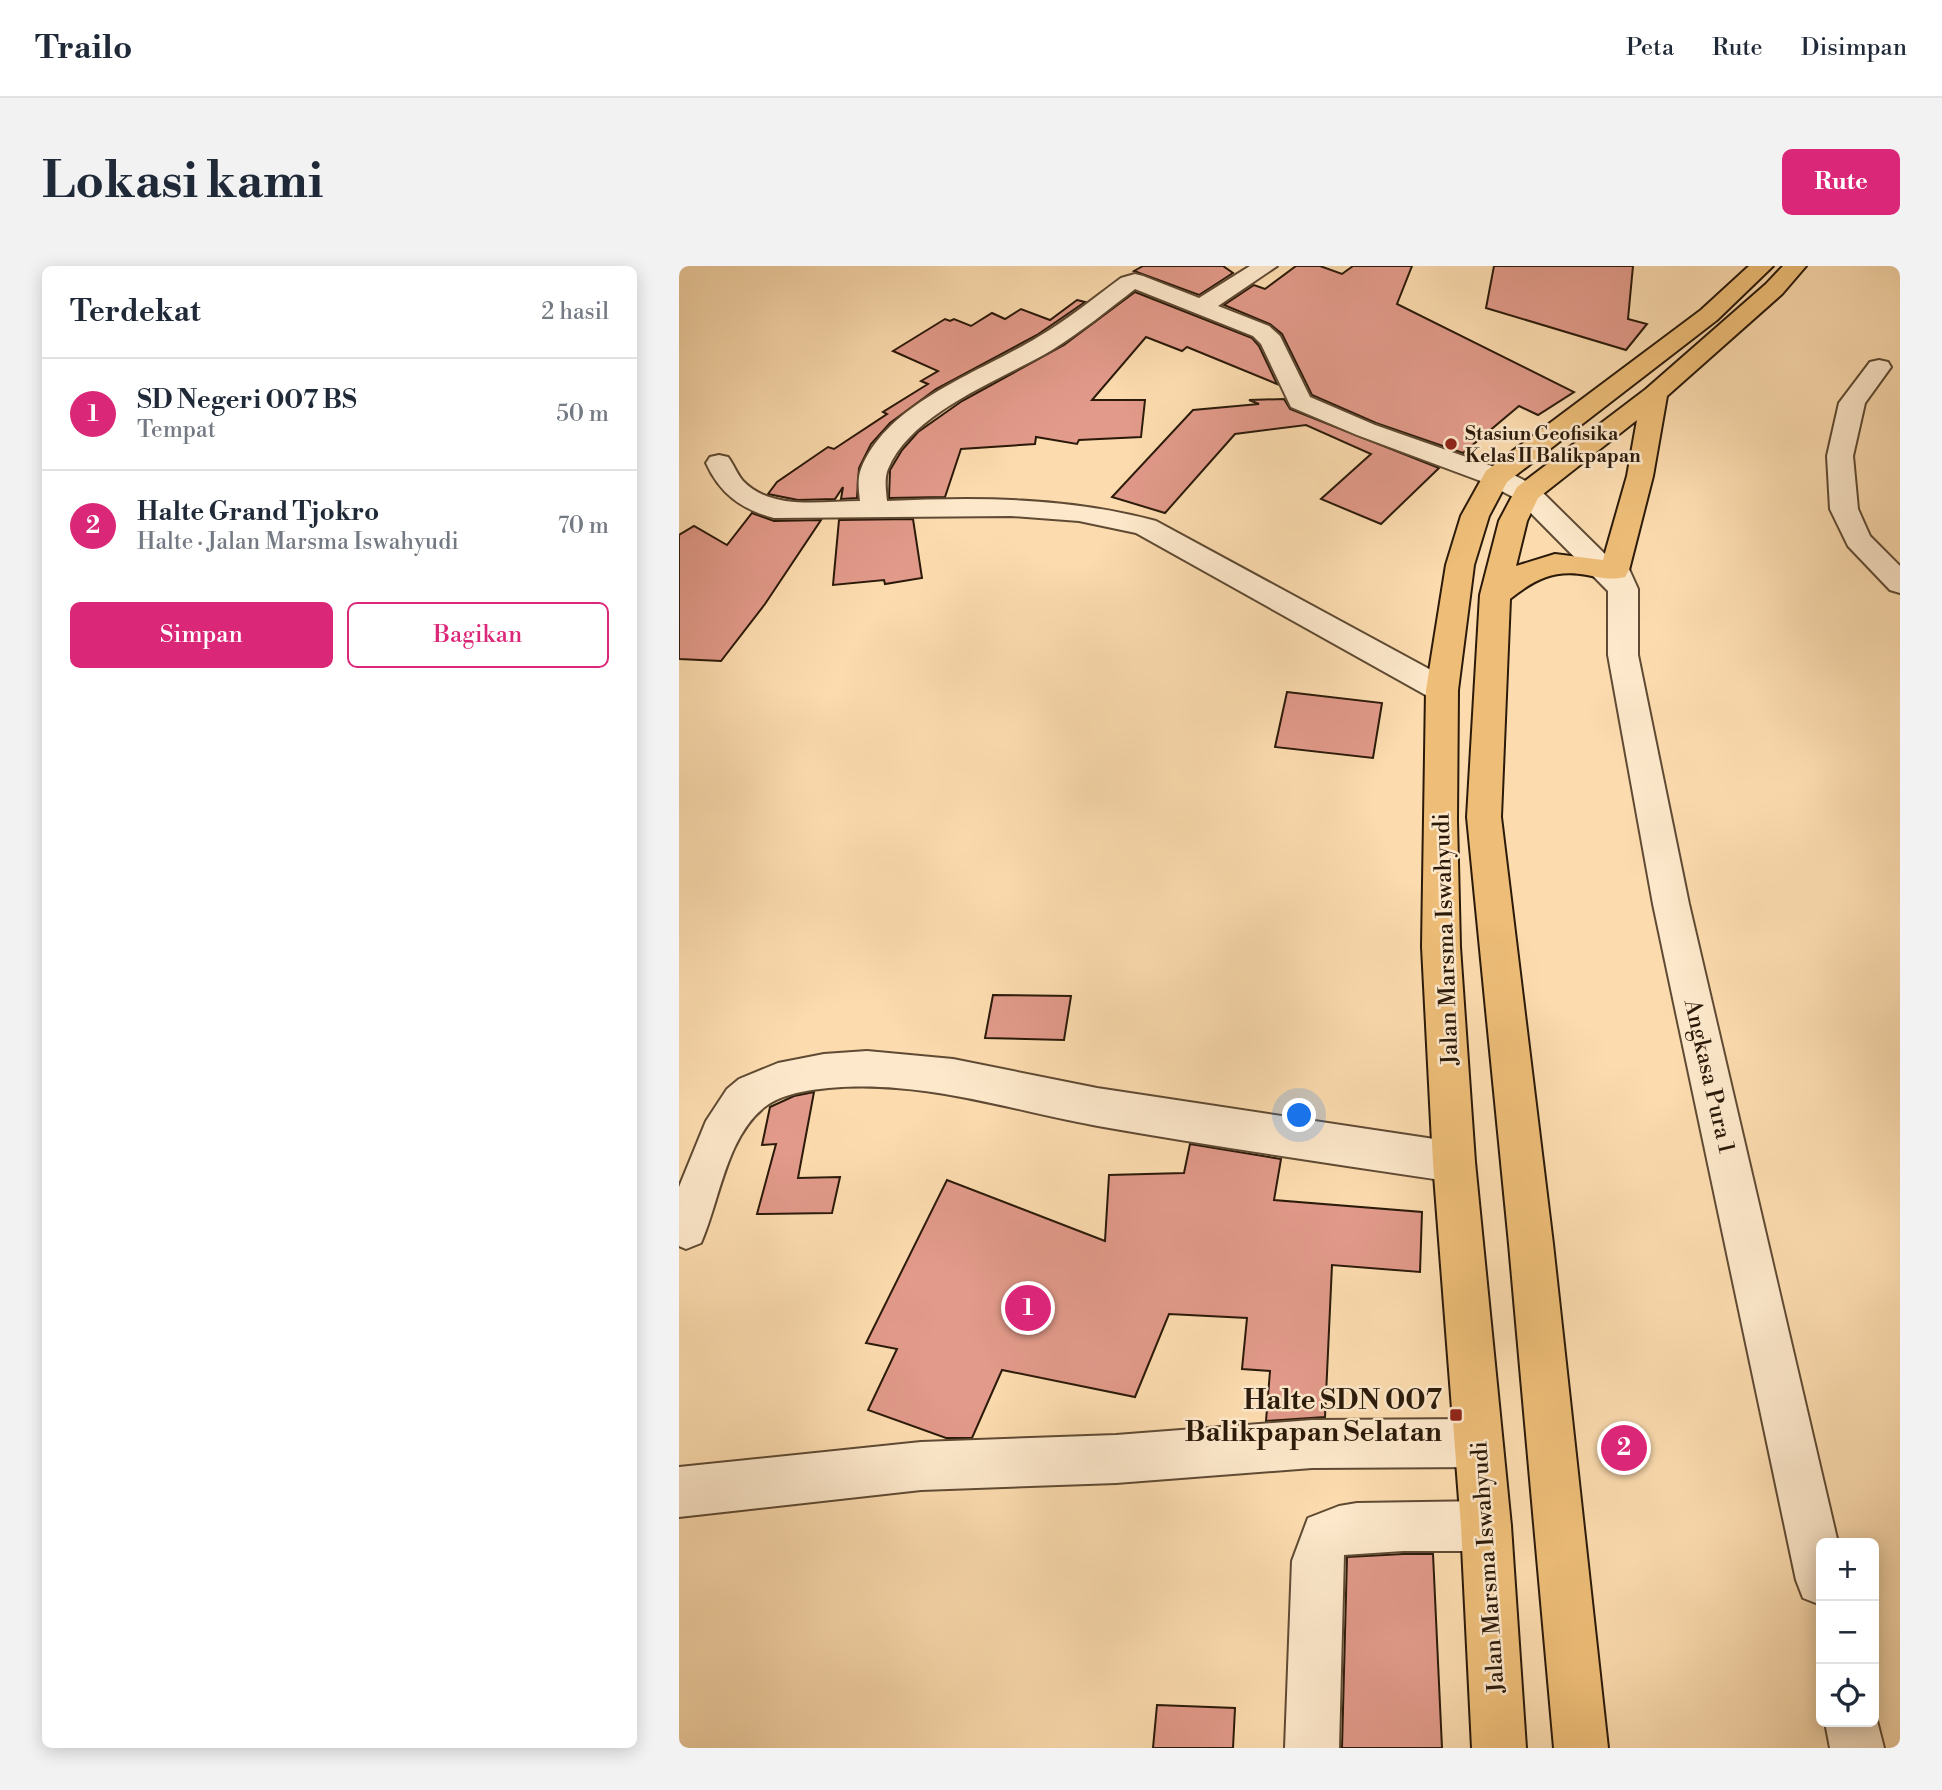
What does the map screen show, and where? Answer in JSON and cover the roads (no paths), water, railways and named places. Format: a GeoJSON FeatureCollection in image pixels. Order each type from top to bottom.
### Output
{"type":"FeatureCollection","features":[{"type":"Feature","properties":{"kind":"highway","name":"Jalan Marsma Iswahyudi"},"geometry":{"type":"LineString","coordinates":[[1581,1748],[1531,1244],[1484,817],[1495,595],[1513,521],[1517,480],[1542,439],[1709,315],[1762,266]]}},
{"type":"Feature","properties":{"kind":"highway","name":"Jalan Marsma Iswahyudi"},"geometry":{"type":"LineString","coordinates":[[1499,1748],[1486,1526],[1454,1162],[1441,947],[1441,690],[1460,565],[1475,516],[1517,480],[1576,454],[1655,394],[1774,289],[1795,266]]}},
{"type":"Feature","properties":{"kind":"highway"},"geometry":{"type":"LineString","coordinates":[[1495,595],[1520,575],[1547,563],[1579,564],[1613,576],[1640,476],[1655,394]]}},
{"type":"Feature","properties":{"kind":"highway"},"geometry":{"type":"LineString","coordinates":[[1542,439],[1576,454]]}},
{"type":"Feature","properties":{"kind":"street"},"geometry":{"type":"LineString","coordinates":[[1202,306],[1266,266]]}},
{"type":"Feature","properties":{"kind":"street"},"geometry":{"type":"LineString","coordinates":[[874,510],[873,470],[891,440],[915,420],[971,383],[1046,343],[1129,283],[1139,282],[1261,331],[1272,341],[1300,402],[1517,480],[1613,576]]}},
{"type":"Feature","properties":{"kind":"street"},"geometry":{"type":"LineString","coordinates":[[1879,367],[1852,403],[1840,456],[1844,509],[1858,540],[1900,583]]}},
{"type":"Feature","properties":{"kind":"street"},"geometry":{"type":"LineString","coordinates":[[719,463],[728,483],[763,507],[774,509],[874,510],[946,507],[1055,511],[1094,514],[1146,527],[1441,690]]}},
{"type":"Feature","properties":{"kind":"street","name":"Angkasa Pura 1"},"geometry":{"type":"LineString","coordinates":[[1613,576],[1623,656],[1671,904],[1816,1557]]}},
{"type":"Feature","properties":{"kind":"street"},"geometry":{"type":"LineString","coordinates":[[686,1228],[725,1125],[737,1107],[753,1092],[775,1082],[807,1075],[867,1069],[928,1074],[1096,1107],[1454,1162]]}},
{"type":"Feature","properties":{"kind":"street"},"geometry":{"type":"LineString","coordinates":[[679,1492],[921,1466],[1116,1459],[1312,1444],[1478,1443]]}},
{"type":"Feature","properties":{"kind":"street"},"geometry":{"type":"LineString","coordinates":[[1312,1748],[1317,1561],[1326,1536],[1336,1531],[1360,1528],[1486,1526]]}},
{"type":"Feature","properties":{"kind":"street"},"geometry":{"type":"LineString","coordinates":[[1853,1727],[1857,1748]]}},
{"type":"Feature","properties":{"kind":"place","name":"Stasiun Geofisika Kelas II Balikpapan"},"geometry":{"type":"Point","coordinates":[1451,444]}},
{"type":"Feature","properties":{"kind":"place","name":"SD Negeri 007 BS"},"geometry":{"type":"Point","coordinates":[1028,1308]}},
{"type":"Feature","properties":{"kind":"place","name":"Halte SDN 007 Balikpapan Selatan"},"geometry":{"type":"Point","coordinates":[1456,1415]}},
{"type":"Feature","properties":{"kind":"place","name":"Halte Grand Tjokro"},"geometry":{"type":"Point","coordinates":[1624,1448]}}]}
